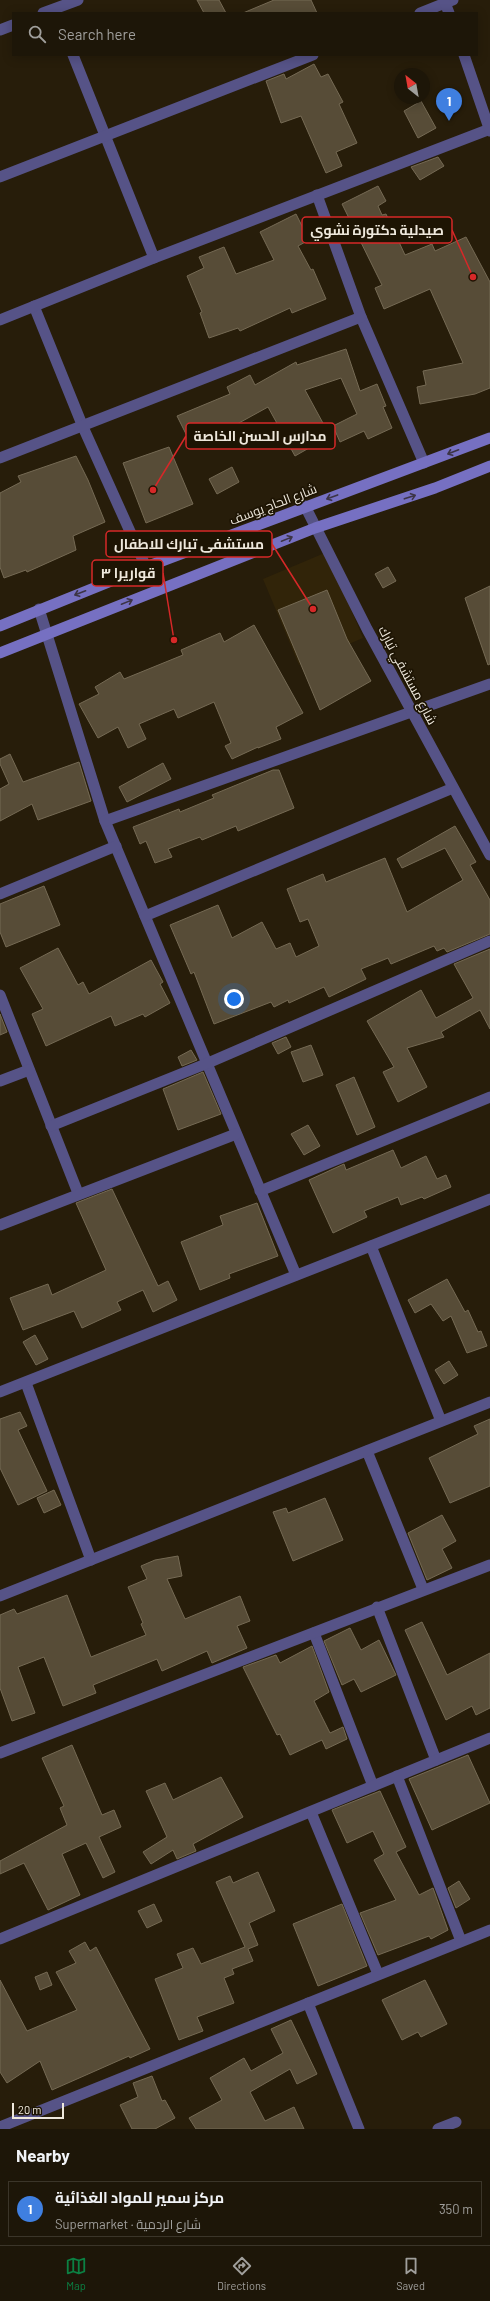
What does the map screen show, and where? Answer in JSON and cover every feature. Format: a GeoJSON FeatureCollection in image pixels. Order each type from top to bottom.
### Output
{"type":"FeatureCollection","features":[{"type":"Feature","properties":{"kind":"main road","name":"شارع الحاج يوسف"},"geometry":{"type":"LineString","coordinates":[[0,626],[146,567],[305,506],[490,438]]}},
{"type":"Feature","properties":{"kind":"main road"},"geometry":{"type":"LineString","coordinates":[[0,653],[315,528],[435,488],[490,466]]}},
{"type":"Feature","properties":{"kind":"street"},"geometry":{"type":"LineString","coordinates":[[45,12],[55,7],[78,0]]}},
{"type":"Feature","properties":{"kind":"street"},"geometry":{"type":"LineString","coordinates":[[423,12],[448,4]]}},
{"type":"Feature","properties":{"kind":"street"},"geometry":{"type":"LineString","coordinates":[[0,30],[12,25]]}},
{"type":"Feature","properties":{"kind":"street"},"geometry":{"type":"LineString","coordinates":[[73,56],[104,137],[154,258]]}},
{"type":"Feature","properties":{"kind":"street"},"geometry":{"type":"LineString","coordinates":[[0,177],[310,56]]}},
{"type":"Feature","properties":{"kind":"street"},"geometry":{"type":"LineString","coordinates":[[0,320],[154,258],[490,130],[464,56]]}},
{"type":"Feature","properties":{"kind":"street"},"geometry":{"type":"LineString","coordinates":[[317,195],[361,317],[424,463]]}},
{"type":"Feature","properties":{"kind":"street"},"geometry":{"type":"LineString","coordinates":[[34,306],[82,427],[146,567]]}},
{"type":"Feature","properties":{"kind":"street"},"geometry":{"type":"LineString","coordinates":[[0,458],[361,317]]}},
{"type":"Feature","properties":{"kind":"street","name":"شارع مستشفي تبارك"},"geometry":{"type":"LineString","coordinates":[[305,506],[315,528],[412,712],[490,855]]}},
{"type":"Feature","properties":{"kind":"street"},"geometry":{"type":"LineString","coordinates":[[39,609],[48,633],[105,821],[208,1063],[236,1134],[296,1276]]}},
{"type":"Feature","properties":{"kind":"street"},"geometry":{"type":"LineString","coordinates":[[105,821],[490,684]]}},
{"type":"Feature","properties":{"kind":"street"},"geometry":{"type":"LineString","coordinates":[[145,916],[453,788]]}},
{"type":"Feature","properties":{"kind":"street"},"geometry":{"type":"LineString","coordinates":[[0,894],[116,846]]}},
{"type":"Feature","properties":{"kind":"street"},"geometry":{"type":"LineString","coordinates":[[51,1126],[208,1063],[490,941]]}},
{"type":"Feature","properties":{"kind":"street"},"geometry":{"type":"LineString","coordinates":[[0,995],[28,1070],[78,1193]]}},
{"type":"Feature","properties":{"kind":"street"},"geometry":{"type":"LineString","coordinates":[[0,1081],[28,1070]]}},
{"type":"Feature","properties":{"kind":"street"},"geometry":{"type":"LineString","coordinates":[[260,1192],[490,1097]]}},
{"type":"Feature","properties":{"kind":"street"},"geometry":{"type":"LineString","coordinates":[[0,1225],[78,1193],[236,1134]]}},
{"type":"Feature","properties":{"kind":"street"},"geometry":{"type":"LineString","coordinates":[[0,1392],[490,1199]]}},
{"type":"Feature","properties":{"kind":"street"},"geometry":{"type":"LineString","coordinates":[[371,1246],[442,1421]]}},
{"type":"Feature","properties":{"kind":"street"},"geometry":{"type":"LineString","coordinates":[[26,1383],[91,1560]]}},
{"type":"Feature","properties":{"kind":"street"},"geometry":{"type":"LineString","coordinates":[[0,1596],[490,1402]]}},
{"type":"Feature","properties":{"kind":"street"},"geometry":{"type":"LineString","coordinates":[[367,1451],[423,1589]]}},
{"type":"Feature","properties":{"kind":"street"},"geometry":{"type":"LineString","coordinates":[[0,1753],[314,1633],[423,1589],[490,1565]]}},
{"type":"Feature","properties":{"kind":"street"},"geometry":{"type":"LineString","coordinates":[[377,1607],[436,1760]]}},
{"type":"Feature","properties":{"kind":"street"},"geometry":{"type":"LineString","coordinates":[[314,1633],[372,1786]]}},
{"type":"Feature","properties":{"kind":"street"},"geometry":{"type":"LineString","coordinates":[[0,1939],[490,1738]]}},
{"type":"Feature","properties":{"kind":"street"},"geometry":{"type":"LineString","coordinates":[[397,1776],[461,1941]]}},
{"type":"Feature","properties":{"kind":"street"},"geometry":{"type":"LineString","coordinates":[[311,1812],[378,1974]]}},
{"type":"Feature","properties":{"kind":"street"},"geometry":{"type":"LineString","coordinates":[[0,2127],[490,1930]]}},
{"type":"Feature","properties":{"kind":"street"},"geometry":{"type":"LineString","coordinates":[[308,2003],[359,2129]]}},
{"type":"Feature","properties":{"kind":"street"},"geometry":{"type":"LineString","coordinates":[[438,2129],[456,2122]]}},
{"type":"Feature","properties":{"kind":"shaded area"},"geometry":{"type":"Polygon","coordinates":[[[327,552],[363,638],[299,665],[263,579],[327,552]]]}},
{"type":"Feature","properties":{"kind":"building"},"geometry":{"type":"Polygon","coordinates":[[[197,0],[219,0],[225,12],[203,12],[197,0]]]}},
{"type":"Feature","properties":{"kind":"building"},"geometry":{"type":"Polygon","coordinates":[[[274,0],[311,0],[317,12],[245,12],[274,0]]]}},
{"type":"Feature","properties":{"kind":"building"},"geometry":{"type":"Polygon","coordinates":[[[314,64],[321,77],[328,74],[343,102],[339,104],[357,143],[336,152],[342,166],[326,173],[301,116],[281,123],[266,81],[284,74],[286,79],[314,64]]]}},
{"type":"Feature","properties":{"kind":"building"},"geometry":{"type":"Polygon","coordinates":[[[416,104],[423,104],[436,128],[418,138],[404,111],[416,104]]]}},
{"type":"Feature","properties":{"kind":"building"},"geometry":{"type":"Polygon","coordinates":[[[438,157],[444,166],[420,180],[411,167],[438,157]]]}},
{"type":"Feature","properties":{"kind":"building"},"geometry":{"type":"Polygon","coordinates":[[[378,186],[386,201],[378,206],[382,215],[386,214],[405,255],[432,244],[435,251],[466,237],[490,282],[490,388],[475,394],[420,404],[417,387],[426,385],[423,371],[463,363],[430,289],[384,309],[375,288],[382,285],[342,204],[378,186]]]}},
{"type":"Feature","properties":{"kind":"building"},"geometry":{"type":"Polygon","coordinates":[[[296,214],[309,240],[298,246],[311,270],[313,269],[326,299],[292,313],[290,308],[240,331],[238,328],[209,338],[200,313],[202,312],[187,276],[204,268],[199,257],[224,247],[236,274],[274,260],[260,232],[296,214]]]}},
{"type":"Feature","properties":{"kind":"building"},"geometry":{"type":"Polygon","coordinates":[[[346,349],[360,391],[377,384],[386,406],[383,407],[392,428],[368,439],[364,431],[340,442],[333,426],[357,414],[341,378],[305,390],[330,436],[295,456],[268,407],[228,429],[226,424],[188,438],[177,416],[230,394],[227,387],[250,375],[255,385],[296,362],[297,365],[346,349]]]}},
{"type":"Feature","properties":{"kind":"building"},"geometry":{"type":"Polygon","coordinates":[[[169,447],[193,504],[146,523],[123,463],[169,447]]]}},
{"type":"Feature","properties":{"kind":"building"},"geometry":{"type":"Polygon","coordinates":[[[76,456],[88,480],[105,522],[73,536],[76,550],[27,572],[26,570],[4,578],[0,567],[0,493],[21,482],[18,476],[76,456]]]}},
{"type":"Feature","properties":{"kind":"building"},"geometry":{"type":"Polygon","coordinates":[[[232,467],[239,482],[217,494],[209,479],[232,467]]]}},
{"type":"Feature","properties":{"kind":"building"},"geometry":{"type":"Polygon","coordinates":[[[388,567],[396,581],[383,588],[375,574],[388,567]]]}},
{"type":"Feature","properties":{"kind":"building"},"geometry":{"type":"Polygon","coordinates":[[[490,586],[490,664],[488,665],[465,598],[490,586]]]}},
{"type":"Feature","properties":{"kind":"building"},"geometry":{"type":"Polygon","coordinates":[[[327,590],[347,639],[371,681],[320,710],[278,610],[327,590]]]}},
{"type":"Feature","properties":{"kind":"building"},"geometry":{"type":"Polygon","coordinates":[[[254,625],[303,713],[276,727],[281,739],[258,747],[232,759],[225,746],[231,743],[214,702],[178,718],[174,709],[139,724],[146,739],[128,748],[118,727],[98,738],[79,704],[99,694],[95,687],[120,672],[124,679],[183,655],[181,650],[220,633],[224,642],[254,625]]]}},
{"type":"Feature","properties":{"kind":"building"},"geometry":{"type":"Polygon","coordinates":[[[10,754],[23,782],[79,762],[91,801],[38,820],[32,804],[0,821],[0,789],[9,784],[0,764],[0,759],[10,754]]]}},
{"type":"Feature","properties":{"kind":"building"},"geometry":{"type":"Polygon","coordinates":[[[163,763],[171,779],[127,802],[119,787],[163,763]]]}},
{"type":"Feature","properties":{"kind":"building"},"geometry":{"type":"Polygon","coordinates":[[[273,770],[279,770],[294,808],[238,831],[236,826],[202,840],[200,837],[168,849],[172,857],[155,863],[146,841],[140,844],[133,827],[179,809],[180,812],[214,798],[212,795],[273,770]]]}},
{"type":"Feature","properties":{"kind":"building"},"geometry":{"type":"Polygon","coordinates":[[[455,826],[476,862],[470,865],[490,900],[490,934],[447,952],[444,948],[437,951],[434,946],[391,964],[388,958],[361,969],[366,979],[329,997],[324,987],[289,1003],[288,1000],[274,1007],[271,1002],[214,1024],[194,972],[191,974],[170,925],[218,905],[232,938],[262,922],[276,949],[290,943],[296,957],[319,946],[308,919],[300,922],[287,889],[323,874],[326,882],[385,858],[407,912],[463,880],[445,848],[402,868],[397,859],[455,826]]]}},
{"type":"Feature","properties":{"kind":"building"},"geometry":{"type":"Polygon","coordinates":[[[44,886],[60,925],[6,947],[0,932],[0,904],[44,886]]]}},
{"type":"Feature","properties":{"kind":"building"},"geometry":{"type":"Polygon","coordinates":[[[58,948],[78,985],[83,982],[89,994],[151,960],[163,982],[160,984],[170,1003],[145,1017],[143,1014],[115,1026],[111,1016],[46,1046],[32,1014],[43,1009],[20,968],[58,948]]]}},
{"type":"Feature","properties":{"kind":"building"},"geometry":{"type":"Polygon","coordinates":[[[490,949],[490,1029],[480,1010],[441,1032],[444,1037],[407,1048],[427,1087],[398,1102],[383,1072],[394,1067],[367,1021],[421,990],[436,1018],[473,998],[454,964],[490,949]]]}},
{"type":"Feature","properties":{"kind":"building"},"geometry":{"type":"Polygon","coordinates":[[[0,1014],[7,1032],[0,1035],[0,1014]]]}},
{"type":"Feature","properties":{"kind":"building"},"geometry":{"type":"Polygon","coordinates":[[[286,1037],[291,1047],[278,1054],[272,1043],[286,1037]]]}},
{"type":"Feature","properties":{"kind":"building"},"geometry":{"type":"Polygon","coordinates":[[[311,1045],[323,1075],[303,1082],[291,1052],[311,1045]]]}},
{"type":"Feature","properties":{"kind":"building"},"geometry":{"type":"Polygon","coordinates":[[[191,1050],[197,1060],[182,1066],[178,1057],[191,1050]]]}},
{"type":"Feature","properties":{"kind":"building"},"geometry":{"type":"Polygon","coordinates":[[[203,1072],[221,1114],[178,1130],[163,1089],[203,1072]]]}},
{"type":"Feature","properties":{"kind":"building"},"geometry":{"type":"Polygon","coordinates":[[[354,1077],[375,1127],[357,1135],[336,1085],[354,1077]]]}},
{"type":"Feature","properties":{"kind":"building"},"geometry":{"type":"Polygon","coordinates":[[[308,1125],[320,1146],[304,1155],[291,1134],[308,1125]]]}},
{"type":"Feature","properties":{"kind":"building"},"geometry":{"type":"Polygon","coordinates":[[[393,1150],[401,1168],[426,1156],[437,1179],[446,1175],[451,1187],[424,1199],[422,1197],[401,1205],[398,1197],[364,1211],[367,1217],[333,1233],[309,1180],[344,1164],[346,1170],[393,1150]]]}},
{"type":"Feature","properties":{"kind":"building"},"geometry":{"type":"Polygon","coordinates":[[[112,1189],[158,1286],[168,1281],[177,1300],[153,1312],[143,1290],[117,1302],[121,1310],[82,1328],[74,1311],[23,1330],[10,1298],[48,1284],[52,1295],[106,1270],[76,1203],[112,1189]]]}},
{"type":"Feature","properties":{"kind":"building"},"geometry":{"type":"Polygon","coordinates":[[[257,1203],[278,1256],[229,1274],[230,1278],[200,1290],[181,1242],[223,1225],[220,1216],[257,1203]]]}},
{"type":"Feature","properties":{"kind":"building"},"geometry":{"type":"Polygon","coordinates":[[[447,1279],[465,1312],[468,1310],[478,1332],[481,1331],[487,1346],[467,1353],[451,1316],[443,1321],[431,1304],[415,1313],[408,1300],[447,1279]]]}},
{"type":"Feature","properties":{"kind":"building"},"geometry":{"type":"Polygon","coordinates":[[[35,1335],[48,1359],[36,1365],[23,1342],[35,1335]]]}},
{"type":"Feature","properties":{"kind":"building"},"geometry":{"type":"Polygon","coordinates":[[[449,1361],[458,1375],[444,1384],[435,1370],[449,1361]]]}},
{"type":"Feature","properties":{"kind":"building"},"geometry":{"type":"Polygon","coordinates":[[[20,1412],[27,1426],[18,1430],[47,1491],[18,1505],[0,1468],[0,1419],[20,1412]]]}},
{"type":"Feature","properties":{"kind":"building"},"geometry":{"type":"Polygon","coordinates":[[[490,1419],[490,1486],[450,1503],[429,1458],[478,1434],[474,1426],[490,1419]]]}},
{"type":"Feature","properties":{"kind":"building"},"geometry":{"type":"Polygon","coordinates":[[[54,1490],[61,1505],[44,1513],[37,1498],[54,1490]]]}},
{"type":"Feature","properties":{"kind":"building"},"geometry":{"type":"Polygon","coordinates":[[[325,1498],[343,1540],[293,1561],[273,1512],[286,1508],[288,1513],[325,1498]]]}},
{"type":"Feature","properties":{"kind":"building"},"geometry":{"type":"Polygon","coordinates":[[[442,1515],[456,1541],[442,1549],[452,1568],[427,1580],[408,1533],[442,1515]]]}},
{"type":"Feature","properties":{"kind":"building"},"geometry":{"type":"Polygon","coordinates":[[[178,1556],[182,1576],[167,1579],[185,1619],[240,1596],[250,1621],[237,1626],[247,1648],[212,1663],[207,1651],[162,1671],[157,1659],[93,1685],[96,1693],[63,1706],[44,1657],[18,1667],[35,1713],[12,1721],[0,1688],[0,1615],[14,1609],[17,1614],[67,1595],[91,1657],[146,1635],[141,1624],[143,1623],[128,1587],[147,1579],[141,1566],[155,1560],[178,1556]]]}},
{"type":"Feature","properties":{"kind":"building"},"geometry":{"type":"Polygon","coordinates":[[[422,1622],[447,1675],[490,1653],[490,1708],[476,1715],[472,1706],[446,1720],[405,1630],[422,1622]]]}},
{"type":"Feature","properties":{"kind":"building"},"geometry":{"type":"Polygon","coordinates":[[[350,1628],[361,1650],[379,1640],[396,1675],[361,1692],[354,1679],[342,1685],[324,1641],[350,1628]]]}},
{"type":"Feature","properties":{"kind":"building"},"geometry":{"type":"Polygon","coordinates":[[[312,1646],[329,1692],[314,1701],[330,1733],[343,1727],[347,1739],[326,1749],[322,1740],[290,1755],[280,1734],[277,1735],[243,1667],[276,1655],[280,1663],[312,1646]]]}},
{"type":"Feature","properties":{"kind":"building"},"geometry":{"type":"Polygon","coordinates":[[[72,1745],[102,1815],[114,1810],[121,1827],[99,1837],[115,1872],[103,1878],[86,1843],[62,1854],[80,1895],[48,1910],[24,1863],[0,1874],[0,1861],[67,1825],[60,1808],[64,1806],[42,1758],[72,1745]]]}},
{"type":"Feature","properties":{"kind":"building"},"geometry":{"type":"Polygon","coordinates":[[[468,1755],[490,1803],[432,1830],[409,1779],[468,1755]]]}},
{"type":"Feature","properties":{"kind":"building"},"geometry":{"type":"Polygon","coordinates":[[[221,1777],[243,1817],[193,1844],[196,1851],[177,1859],[173,1850],[151,1864],[143,1852],[167,1837],[146,1791],[165,1783],[173,1800],[221,1777]]]}},
{"type":"Feature","properties":{"kind":"building"},"geometry":{"type":"Polygon","coordinates":[[[380,1791],[406,1847],[396,1852],[419,1895],[433,1888],[448,1930],[431,1939],[429,1936],[378,1955],[360,1913],[396,1900],[374,1860],[384,1854],[373,1831],[347,1843],[332,1810],[380,1791]]]}},
{"type":"Feature","properties":{"kind":"building"},"geometry":{"type":"Polygon","coordinates":[[[258,1872],[275,1911],[249,1923],[258,1945],[248,1949],[253,1961],[232,1969],[234,1974],[224,1978],[234,2003],[197,2017],[203,2031],[179,2040],[155,1979],[183,1968],[177,1954],[193,1948],[201,1964],[245,1947],[216,1882],[230,1876],[233,1883],[258,1872]]]}},
{"type":"Feature","properties":{"kind":"building"},"geometry":{"type":"Polygon","coordinates":[[[459,1881],[470,1899],[456,1908],[448,1888],[459,1881]]]}},
{"type":"Feature","properties":{"kind":"building"},"geometry":{"type":"Polygon","coordinates":[[[154,1904],[162,1921],[147,1928],[138,1911],[154,1904]]]}},
{"type":"Feature","properties":{"kind":"building"},"geometry":{"type":"Polygon","coordinates":[[[342,1904],[367,1966],[318,1986],[293,1924],[342,1904]]]}},
{"type":"Feature","properties":{"kind":"building"},"geometry":{"type":"Polygon","coordinates":[[[85,1942],[90,1951],[96,1947],[150,2049],[130,2058],[129,2056],[52,2090],[40,2061],[7,2083],[0,2072],[0,1980],[27,2031],[77,2010],[56,1972],[76,1963],[69,1951],[85,1942]]]}},
{"type":"Feature","properties":{"kind":"building"},"geometry":{"type":"Polygon","coordinates":[[[47,1972],[52,1985],[40,1990],[35,1977],[47,1972]]]}},
{"type":"Feature","properties":{"kind":"building"},"geometry":{"type":"Polygon","coordinates":[[[425,1980],[447,2024],[421,2037],[418,2032],[402,2040],[382,2000],[425,1980]]]}},
{"type":"Feature","properties":{"kind":"building"},"geometry":{"type":"Polygon","coordinates":[[[291,2020],[317,2074],[297,2084],[290,2069],[250,2092],[265,2121],[294,2107],[304,2129],[196,2129],[189,2118],[222,2100],[210,2078],[244,2058],[251,2071],[283,2053],[271,2029],[291,2020]]]}},
{"type":"Feature","properties":{"kind":"building"},"geometry":{"type":"Polygon","coordinates":[[[152,2076],[162,2101],[165,2100],[175,2118],[155,2129],[132,2129],[120,2105],[138,2097],[133,2083],[152,2076]]]}},
{"type":"Feature","properties":{"kind":"place","name":"مركز سمير للمواد الغذائية"},"geometry":{"type":"Point","coordinates":[449,121]}},
{"type":"Feature","properties":{"kind":"place","name":"صيدلية دكتورة نشوي"},"geometry":{"type":"Point","coordinates":[473,277]}},
{"type":"Feature","properties":{"kind":"place","name":"مدارس الحسن الخاصة"},"geometry":{"type":"Point","coordinates":[153,490]}},
{"type":"Feature","properties":{"kind":"place","name":"مستشفى تبارك للاطفال"},"geometry":{"type":"Point","coordinates":[313,609]}},
{"type":"Feature","properties":{"kind":"place","name":"قواريرا ٣"},"geometry":{"type":"Point","coordinates":[174,640]}}]}
